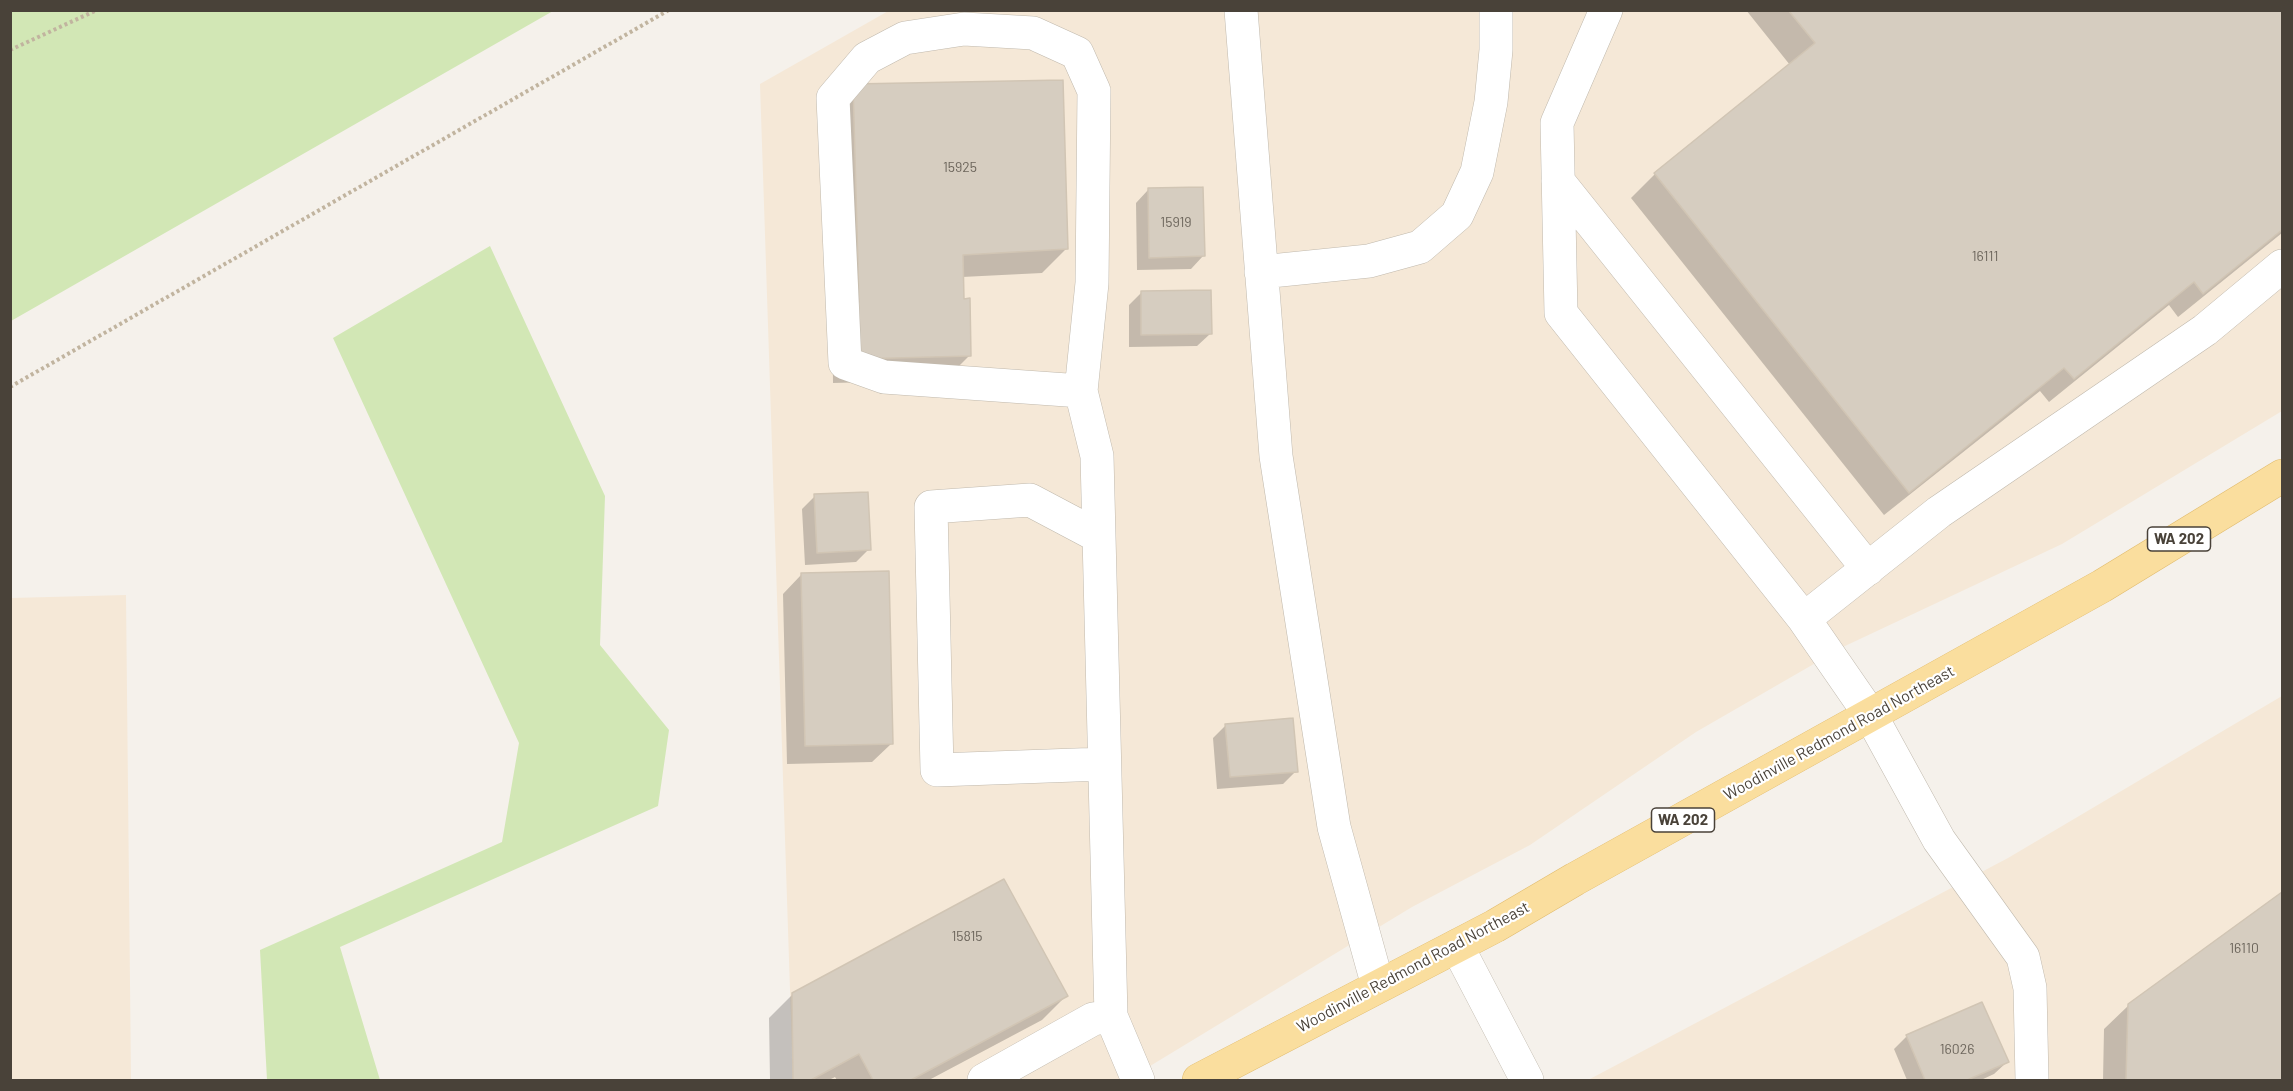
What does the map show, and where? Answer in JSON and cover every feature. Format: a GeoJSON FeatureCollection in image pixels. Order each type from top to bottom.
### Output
{"type":"FeatureCollection","features":[{"type":"Feature","properties":{"kind":"main road","name":"Woodinville Redmond Road Northeast"},"geometry":{"type":"LineString","coordinates":[[1199,1080],[1457,946],[1871,716],[2102,586],[2283,476]]}},
{"type":"Feature","properties":{"kind":"lane"},"geometry":{"type":"LineString","coordinates":[[1241,10],[1276,456],[1334,827],[1378,986]]}},
{"type":"Feature","properties":{"kind":"lane"},"geometry":{"type":"LineString","coordinates":[[1261,272],[1369,261],[1420,247],[1457,215],[1477,172],[1491,102],[1496,50],[1496,10]]}},
{"type":"Feature","properties":{"kind":"lane"},"geometry":{"type":"LineString","coordinates":[[1606,10],[1557,123],[1561,313],[1804,619],[1871,716],[1939,840],[2023,957],[2030,988],[2032,1080]]}},
{"type":"Feature","properties":{"kind":"lane"},"geometry":{"type":"LineString","coordinates":[[1081,391],[884,377],[844,363],[833,98],[867,58],[905,38],[964,29],[1033,33],[1077,53],[1094,91],[1092,283],[1081,391],[1097,456],[1111,1016],[1138,1080]]}},
{"type":"Feature","properties":{"kind":"lane"},"geometry":{"type":"LineString","coordinates":[[1558,181],[1868,569]]}},
{"type":"Feature","properties":{"kind":"lane"},"geometry":{"type":"LineString","coordinates":[[1804,619],[1939,512],[2205,330],[2283,266]]}},
{"type":"Feature","properties":{"kind":"lane"},"geometry":{"type":"LineString","coordinates":[[1098,537],[1030,500],[931,507],[937,770],[1103,764]]}},
{"type":"Feature","properties":{"kind":"lane"},"geometry":{"type":"LineString","coordinates":[[1457,946],[1527,1080]]}},
{"type":"Feature","properties":{"kind":"lane"},"geometry":{"type":"LineString","coordinates":[[984,1080],[1092,1019],[1111,1016]]}},
{"type":"Feature","properties":{"kind":"path"},"geometry":{"type":"LineString","coordinates":[[10,50],[97,10]]}},
{"type":"Feature","properties":{"kind":"path"},"geometry":{"type":"LineString","coordinates":[[10,387],[669,10]]}},
{"type":"Feature","properties":{"kind":"shaded area"},"geometry":{"type":"Polygon","coordinates":[[[890,10],[2282,11],[2282,411],[2062,544],[1845,646],[1696,732],[1530,845],[1412,907],[1127,1080],[793,1080],[760,84],[890,10]]]}},
{"type":"Feature","properties":{"kind":"shaded area"},"geometry":{"type":"Polygon","coordinates":[[[126,595],[131,1080],[11,1080],[11,598],[126,595]]]}},
{"type":"Feature","properties":{"kind":"shaded area"},"geometry":{"type":"Polygon","coordinates":[[[2282,696],[2282,1080],[1588,1080],[2008,858],[2282,696]]]}},
{"type":"Feature","properties":{"kind":"green space"},"geometry":{"type":"Polygon","coordinates":[[[11,10],[553,10],[553,11],[11,321],[11,10]]]}},
{"type":"Feature","properties":{"kind":"green space"},"geometry":{"type":"Polygon","coordinates":[[[490,246],[605,496],[600,645],[669,730],[658,806],[340,947],[380,1080],[267,1080],[260,950],[502,842],[519,743],[333,338],[490,246]]]}},
{"type":"Feature","properties":{"kind":"building"},"geometry":{"type":"Polygon","coordinates":[[[1788,10],[2282,10],[2282,230],[2203,294],[2194,282],[2074,379],[2064,368],[1909,493],[1654,173],[1815,43],[1788,10]]]}},
{"type":"Feature","properties":{"kind":"building"},"geometry":{"type":"Polygon","coordinates":[[[1063,80],[1068,249],[963,255],[964,299],[970,298],[971,356],[856,359],[854,302],[859,302],[853,84],[1063,80]]]}},
{"type":"Feature","properties":{"kind":"building"},"geometry":{"type":"Polygon","coordinates":[[[1203,187],[1205,256],[1149,258],[1148,188],[1203,187]]]}},
{"type":"Feature","properties":{"kind":"building"},"geometry":{"type":"Polygon","coordinates":[[[1211,290],[1212,334],[1141,335],[1141,291],[1211,290]]]}},
{"type":"Feature","properties":{"kind":"building"},"geometry":{"type":"Polygon","coordinates":[[[868,492],[871,550],[817,553],[814,494],[868,492]]]}},
{"type":"Feature","properties":{"kind":"building"},"geometry":{"type":"Polygon","coordinates":[[[889,571],[893,744],[805,746],[801,573],[889,571]]]}},
{"type":"Feature","properties":{"kind":"building"},"geometry":{"type":"Polygon","coordinates":[[[1293,718],[1298,772],[1230,777],[1225,724],[1293,718]]]}},
{"type":"Feature","properties":{"kind":"building"},"geometry":{"type":"Polygon","coordinates":[[[1004,879],[1068,996],[911,1080],[873,1080],[859,1054],[811,1080],[793,1080],[792,993],[1004,879]]]}},
{"type":"Feature","properties":{"kind":"building"},"geometry":{"type":"Polygon","coordinates":[[[2282,892],[2282,1080],[2126,1080],[2128,1004],[2282,892]]]}},
{"type":"Feature","properties":{"kind":"building"},"geometry":{"type":"Polygon","coordinates":[[[1982,1002],[2009,1062],[1967,1080],[1925,1080],[1906,1035],[1982,1002]]]}}]}
